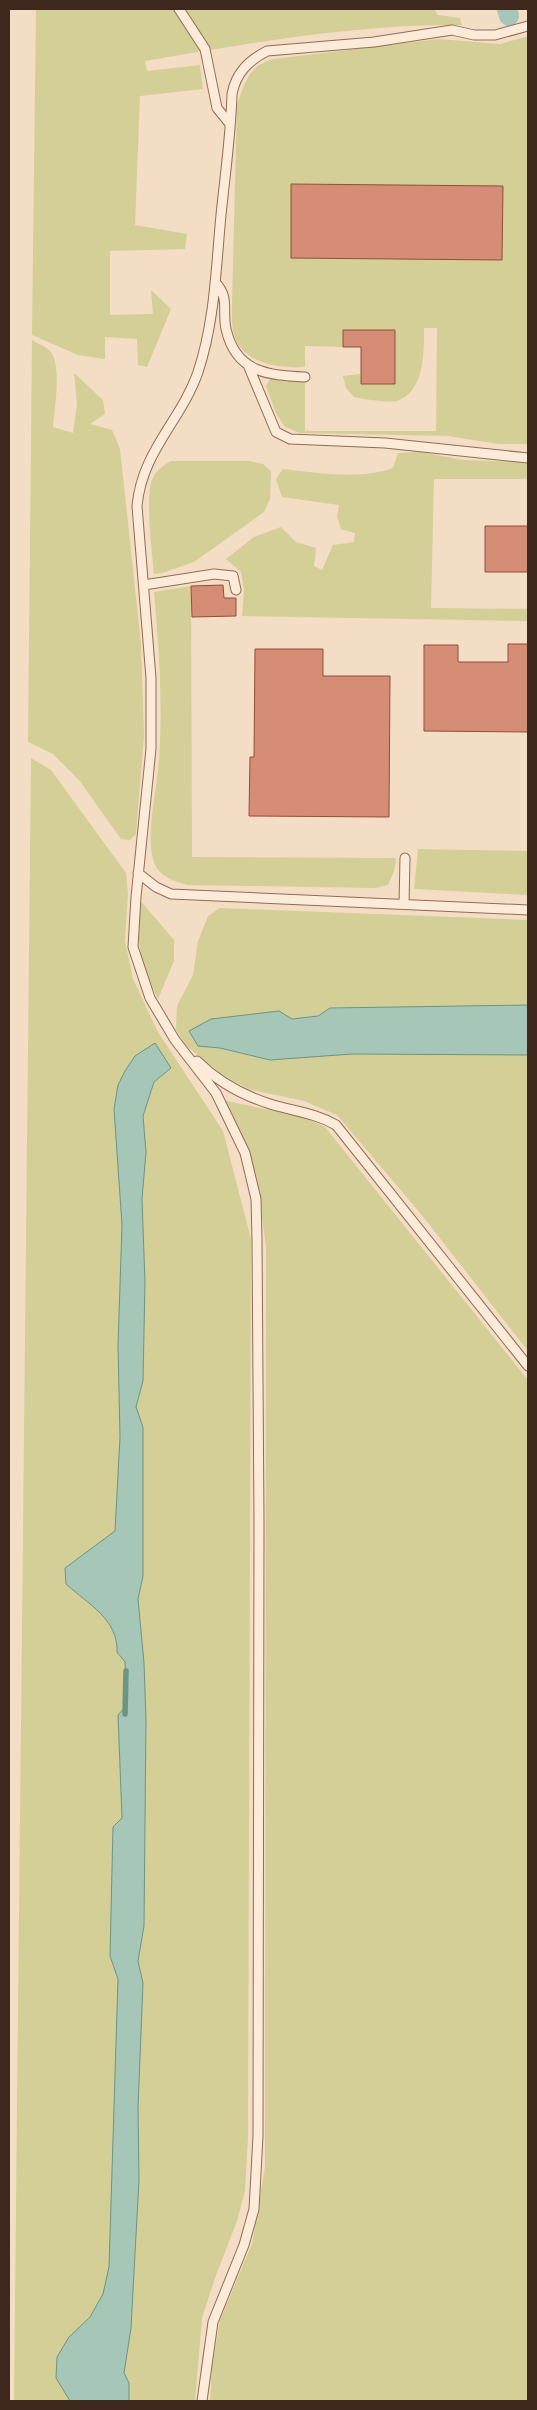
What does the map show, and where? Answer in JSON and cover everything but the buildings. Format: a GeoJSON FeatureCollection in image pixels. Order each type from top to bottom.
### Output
{"type":"FeatureCollection","features":[{"type":"Feature","properties":{"kind":"lane"},"geometry":{"type":"LineString","coordinates":[[179,9],[206,49],[217,108],[230,124]]}},
{"type":"Feature","properties":{"kind":"lane"},"geometry":{"type":"LineString","coordinates":[[202,2401],[213,2322],[244,2245],[254,2209],[258,2145],[259,1522],[256,1199],[245,1153],[216,1093],[176,1040],[150,998],[133,947],[138,873],[151,748],[151,678],[138,506],[139,486],[146,465],[193,386],[212,315],[234,82],[240,72],[254,58],[267,51],[374,42],[452,30],[474,35],[495,35],[528,26]]}},
{"type":"Feature","properties":{"kind":"lane"},"geometry":{"type":"LineString","coordinates":[[215,282],[224,292],[226,329],[238,355],[248,365],[263,373],[305,376]]}},
{"type":"Feature","properties":{"kind":"lane"},"geometry":{"type":"LineString","coordinates":[[248,365],[276,432],[290,439],[385,443],[528,458]]}},
{"type":"Feature","properties":{"kind":"lane"},"geometry":{"type":"LineString","coordinates":[[144,585],[214,574],[233,576],[236,590]]}},
{"type":"Feature","properties":{"kind":"lane"},"geometry":{"type":"LineString","coordinates":[[404,904],[405,858]]}},
{"type":"Feature","properties":{"kind":"lane"},"geometry":{"type":"LineString","coordinates":[[138,873],[156,887],[171,894],[528,910]]}},
{"type":"Feature","properties":{"kind":"lane"},"geometry":{"type":"LineString","coordinates":[[176,1040],[203,1067],[234,1090],[270,1104],[323,1117],[336,1125],[528,1366]]}},
{"type":"Feature","properties":{"kind":"shaded area"},"geometry":{"type":"Polygon","coordinates":[[[36,9],[434,9],[438,15],[460,18],[462,25],[343,31],[263,41],[145,61],[147,71],[200,65],[203,89],[140,96],[135,225],[187,234],[185,249],[110,251],[110,315],[153,314],[151,290],[171,309],[147,367],[138,365],[137,339],[105,337],[105,359],[78,355],[32,335],[36,9]]]}},
{"type":"Feature","properties":{"kind":"shaded area"},"geometry":{"type":"Polygon","coordinates":[[[528,36],[528,444],[499,444],[448,436],[300,433],[285,427],[276,413],[266,386],[273,374],[305,382],[305,431],[436,431],[437,328],[424,328],[423,359],[418,380],[406,396],[397,401],[354,397],[346,388],[343,376],[360,374],[361,384],[395,384],[395,330],[343,347],[305,346],[305,367],[278,366],[259,361],[251,357],[238,344],[233,330],[232,315],[237,105],[249,76],[258,66],[274,59],[439,39],[500,44],[528,36]]]}},
{"type":"Feature","properties":{"kind":"shaded area"},"geometry":{"type":"Polygon","coordinates":[[[32,340],[49,350],[56,365],[57,387],[53,427],[73,433],[77,404],[74,373],[103,400],[105,414],[90,424],[112,430],[120,449],[141,644],[144,735],[136,834],[130,840],[121,839],[79,780],[53,754],[28,742],[32,340]]]}},
{"type":"Feature","properties":{"kind":"shaded area"},"geometry":{"type":"Polygon","coordinates":[[[420,452],[464,460],[528,462],[528,479],[434,479],[431,608],[528,609],[528,621],[242,616],[244,590],[241,572],[226,559],[254,537],[281,527],[296,542],[316,548],[314,566],[322,570],[333,545],[354,542],[355,533],[341,529],[337,517],[339,505],[282,497],[276,479],[283,469],[352,475],[366,474],[393,468],[398,453],[420,452]]]}},
{"type":"Feature","properties":{"kind":"shaded area"},"geometry":{"type":"Polygon","coordinates":[[[171,461],[250,461],[263,464],[271,471],[270,499],[264,512],[194,562],[154,574],[150,526],[150,489],[156,474],[171,461]]]}},
{"type":"Feature","properties":{"kind":"shaded area"},"geometry":{"type":"Polygon","coordinates":[[[191,586],[192,857],[396,858],[394,871],[388,885],[375,888],[187,885],[166,876],[158,870],[151,848],[161,718],[154,592],[191,586]]]}},
{"type":"Feature","properties":{"kind":"shaded area"},"geometry":{"type":"Polygon","coordinates":[[[31,758],[51,770],[126,873],[128,893],[125,941],[133,979],[158,1032],[223,1131],[251,1239],[248,2138],[245,2191],[237,2221],[202,2318],[195,2401],[14,2401],[31,758]]]}},
{"type":"Feature","properties":{"kind":"shaded area"},"geometry":{"type":"Polygon","coordinates":[[[418,849],[528,851],[528,895],[414,889],[418,849]]]}},
{"type":"Feature","properties":{"kind":"shaded area"},"geometry":{"type":"Polygon","coordinates":[[[139,899],[174,940],[174,961],[158,999],[146,972],[140,950],[138,928],[139,899]]]}},
{"type":"Feature","properties":{"kind":"shaded area"},"geometry":{"type":"Polygon","coordinates":[[[220,908],[528,920],[528,1351],[421,1214],[337,1115],[304,1101],[248,1089],[223,1075],[185,1045],[176,1029],[177,1006],[193,975],[198,941],[208,916],[220,908]]]}},
{"type":"Feature","properties":{"kind":"shaded area"},"geometry":{"type":"Polygon","coordinates":[[[528,1005],[528,1055],[352,1054],[270,1060],[220,1048],[198,1046],[189,1031],[211,1019],[279,1011],[292,1019],[318,1016],[330,1008],[528,1005]]]}},
{"type":"Feature","properties":{"kind":"shaded area"},"geometry":{"type":"Polygon","coordinates":[[[155,1043],[171,1068],[154,1082],[143,1116],[146,1152],[142,1199],[145,1282],[143,1381],[136,1407],[143,1427],[143,1576],[138,1599],[144,1663],[146,1720],[144,1926],[138,1961],[143,1983],[138,2107],[139,2180],[131,2328],[124,2373],[129,2383],[129,2401],[70,2401],[56,2378],[57,2357],[69,2337],[90,2317],[103,2294],[109,2267],[118,1979],[110,1956],[113,1827],[122,1818],[118,1715],[127,1705],[125,1662],[117,1652],[113,1630],[93,1606],[66,1584],[65,1568],[115,1531],[120,1437],[118,1346],[122,1225],[114,1109],[118,1085],[125,1071],[135,1056],[155,1043]]]}},
{"type":"Feature","properties":{"kind":"shaded area"},"geometry":{"type":"Polygon","coordinates":[[[223,1100],[306,1118],[325,1127],[528,1380],[528,2401],[210,2401],[212,2368],[220,2320],[252,2244],[265,2167],[266,1247],[257,1179],[245,1142],[223,1100]]]}},
{"type":"Feature","properties":{"kind":"waterway"},"geometry":{"type":"LineString","coordinates":[[507,9],[509,16]]}},
{"type":"Feature","properties":{"kind":"waterway"},"geometry":{"type":"LineString","coordinates":[[125,1714],[126,1671]]}}]}
